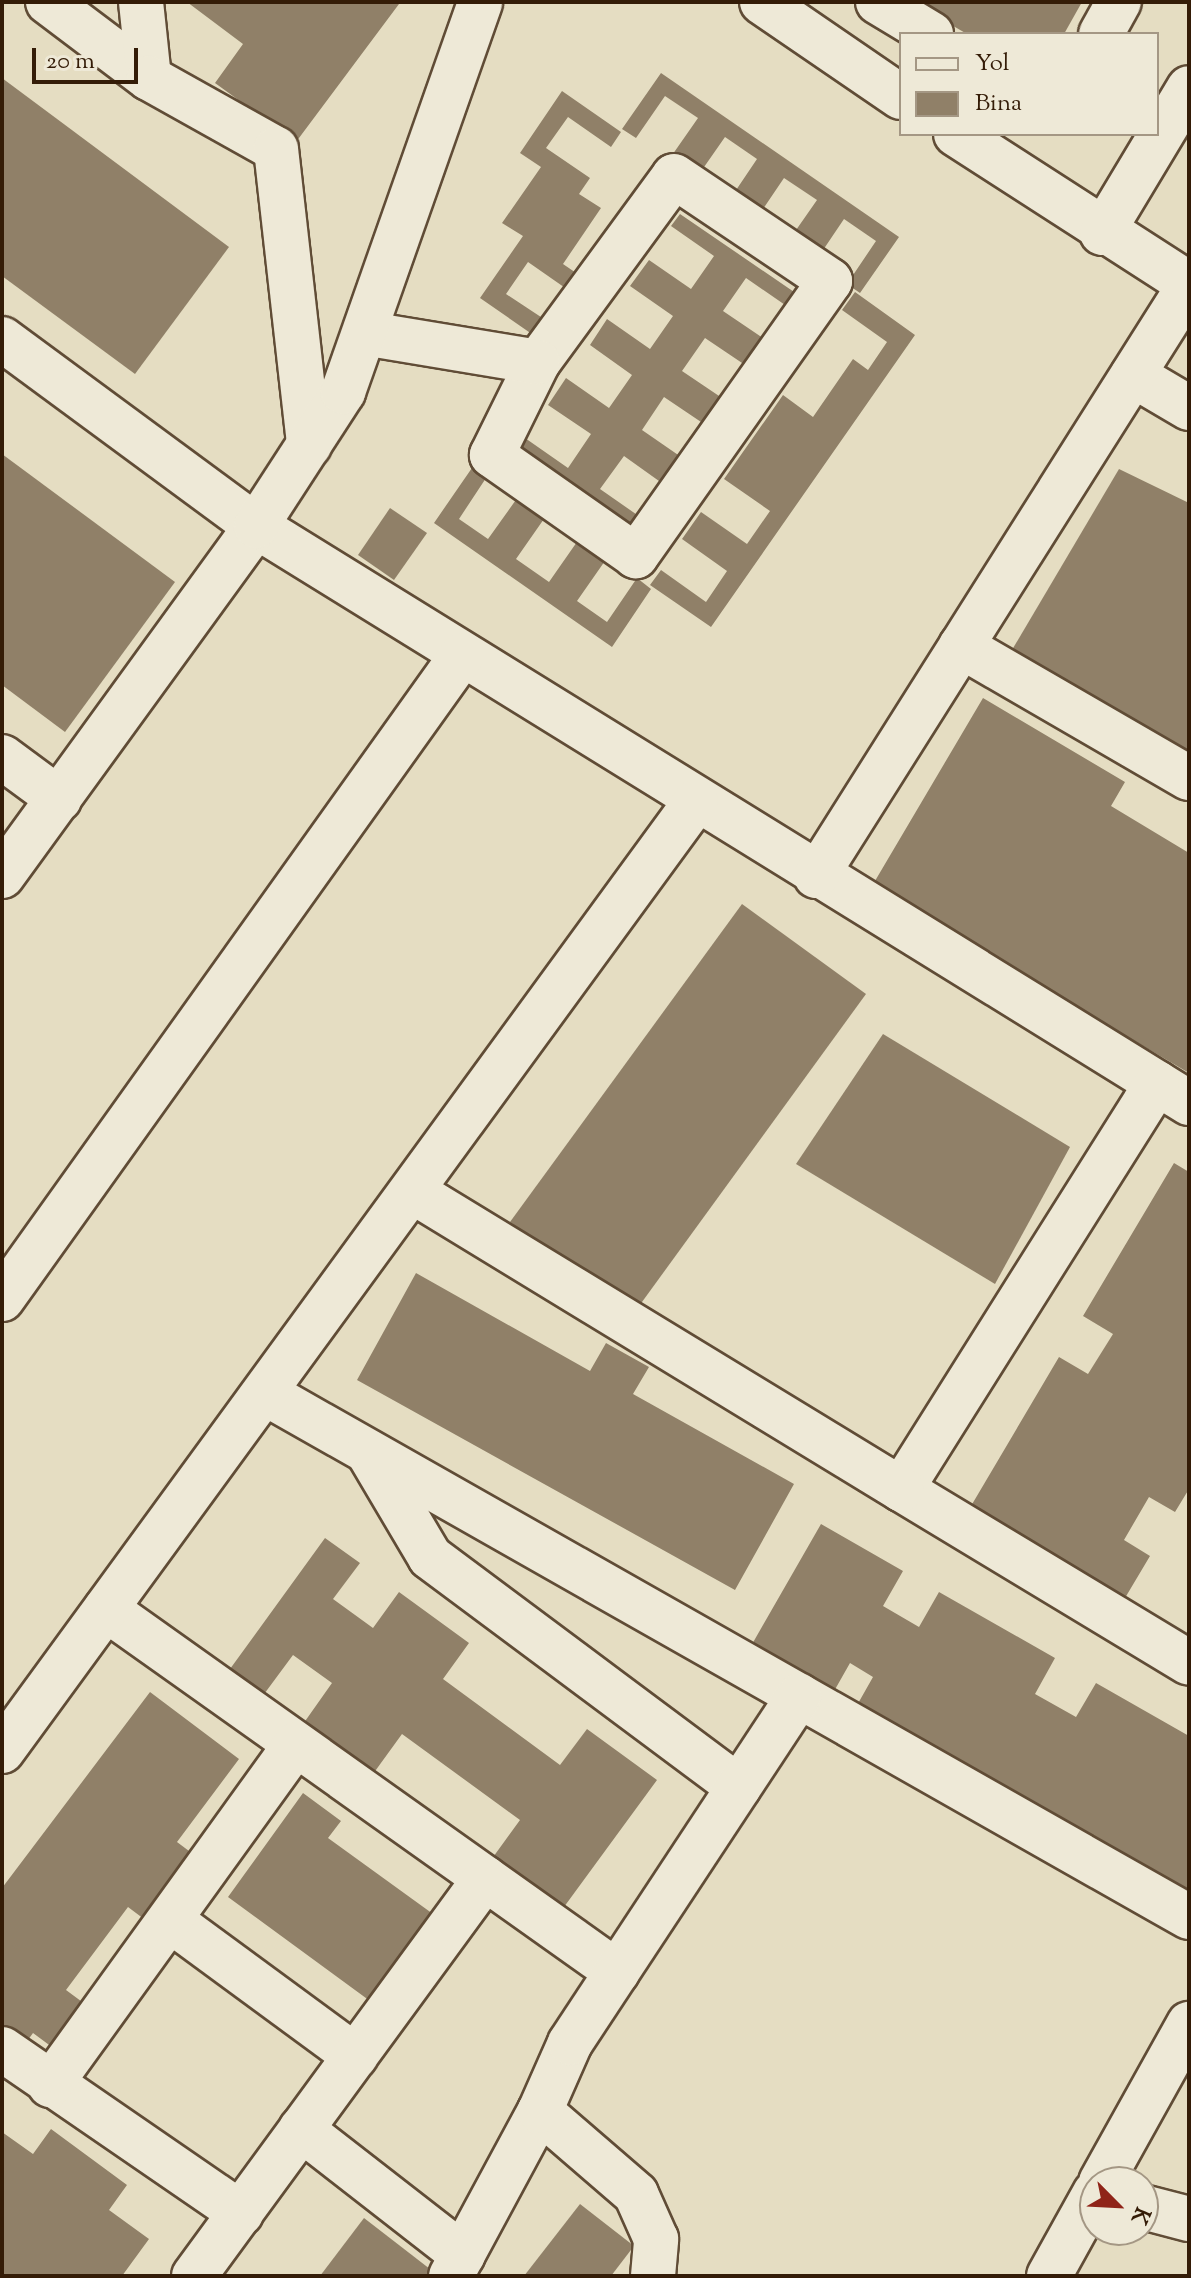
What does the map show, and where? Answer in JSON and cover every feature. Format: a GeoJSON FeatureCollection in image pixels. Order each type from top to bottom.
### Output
{"type":"FeatureCollection","features":[{"type":"Feature","properties":{"kind":"street"},"geometry":{"type":"LineString","coordinates":[[48,2],[149,78],[276,149],[309,445]]}},
{"type":"Feature","properties":{"kind":"street"},"geometry":{"type":"LineString","coordinates":[[141,2],[149,78]]}},
{"type":"Feature","properties":{"kind":"street"},"geometry":{"type":"LineString","coordinates":[[762,2],[899,96]]}},
{"type":"Feature","properties":{"kind":"street"},"geometry":{"type":"LineString","coordinates":[[878,2],[928,32]]}},
{"type":"Feature","properties":{"kind":"street"},"geometry":{"type":"LineString","coordinates":[[1102,32],[1119,2]]}},
{"type":"Feature","properties":{"kind":"street"},"geometry":{"type":"LineString","coordinates":[[2,876],[256,526],[309,445],[369,334],[471,7]]}},
{"type":"Feature","properties":{"kind":"street"},"geometry":{"type":"LineString","coordinates":[[1102,233],[1189,88]]}},
{"type":"Feature","properties":{"kind":"street"},"geometry":{"type":"LineString","coordinates":[[816,876],[1189,285],[1102,233],[959,136]]}},
{"type":"Feature","properties":{"kind":"street"},"geometry":{"type":"LineString","coordinates":[[674,176],[830,281],[636,556],[492,455],[538,362],[674,176]]}},
{"type":"Feature","properties":{"kind":"street"},"geometry":{"type":"LineString","coordinates":[[369,334],[538,362]]}},
{"type":"Feature","properties":{"kind":"street"},"geometry":{"type":"LineString","coordinates":[[2,339],[256,526],[816,876],[1173,1093],[901,1489]]}},
{"type":"Feature","properties":{"kind":"street"},"geometry":{"type":"LineString","coordinates":[[1133,375],[1189,408]]}},
{"type":"Feature","properties":{"kind":"street"},"geometry":{"type":"LineString","coordinates":[[961,646],[1189,778]]}},
{"type":"Feature","properties":{"kind":"street"},"geometry":{"type":"LineString","coordinates":[[2,1299],[462,655]]}},
{"type":"Feature","properties":{"kind":"street"},"geometry":{"type":"LineString","coordinates":[[2,757],[59,799]]}},
{"type":"Feature","properties":{"kind":"street"},"geometry":{"type":"LineString","coordinates":[[2,1751],[696,801]]}},
{"type":"Feature","properties":{"kind":"street"},"geometry":{"type":"LineString","coordinates":[[412,1191],[1189,1663]]}},
{"type":"Feature","properties":{"kind":"street"},"geometry":{"type":"LineString","coordinates":[[265,1393],[1189,1917]]}},
{"type":"Feature","properties":{"kind":"street"},"geometry":{"type":"LineString","coordinates":[[367,1450],[430,1557],[739,1787]]}},
{"type":"Feature","properties":{"kind":"street"},"geometry":{"type":"LineString","coordinates":[[106,1609],[617,1972]]}},
{"type":"Feature","properties":{"kind":"street"},"geometry":{"type":"LineString","coordinates":[[301,2129],[457,2265],[540,2111],[570,2043],[799,1696]]}},
{"type":"Feature","properties":{"kind":"street"},"geometry":{"type":"LineString","coordinates":[[50,2085],[296,1744]]}},
{"type":"Feature","properties":{"kind":"street"},"geometry":{"type":"LineString","coordinates":[[194,2276],[485,1878]]}},
{"type":"Feature","properties":{"kind":"street"},"geometry":{"type":"LineString","coordinates":[[170,1920],[355,2056]]}},
{"type":"Feature","properties":{"kind":"street"},"geometry":{"type":"LineString","coordinates":[[1110,2166],[1189,2024]]}},
{"type":"Feature","properties":{"kind":"street"},"geometry":{"type":"LineString","coordinates":[[2,2049],[50,2085],[241,2213]]}},
{"type":"Feature","properties":{"kind":"street"},"geometry":{"type":"LineString","coordinates":[[540,2111],[636,2194],[656,2239],[653,2276]]}},
{"type":"Feature","properties":{"kind":"street"},"geometry":{"type":"LineString","coordinates":[[1159,2211],[1189,2219]]}},
{"type":"Feature","properties":{"kind":"street"},"geometry":{"type":"LineString","coordinates":[[1049,2276],[1079,2222]]}},
{"type":"Feature","properties":{"kind":"building"},"geometry":{"type":"Polygon","coordinates":[[[187,2],[399,4],[296,142],[215,83],[243,44],[187,2]]]}},
{"type":"Feature","properties":{"kind":"building"},"geometry":{"type":"Polygon","coordinates":[[[912,2],[1082,2],[1065,32],[964,32],[912,2]]]}},
{"type":"Feature","properties":{"kind":"building"},"geometry":{"type":"Polygon","coordinates":[[[661,73],[899,237],[860,293],[847,284],[876,241],[844,219],[815,262],[787,243],[817,200],[784,178],[755,221],[728,202],[757,159],[725,137],[695,180],[668,161],[698,118],[665,96],[636,138],[622,129],[661,73]]]}},
{"type":"Feature","properties":{"kind":"building"},"geometry":{"type":"Polygon","coordinates":[[[2,78],[229,247],[135,374],[2,276],[2,78]]]}},
{"type":"Feature","properties":{"kind":"building"},"geometry":{"type":"Polygon","coordinates":[[[562,91],[621,132],[611,147],[568,117],[546,148],[590,178],[579,194],[601,208],[563,264],[582,277],[571,292],[528,262],[506,294],[550,323],[539,339],[480,298],[523,236],[502,223],[541,167],[520,153],[562,91]]]}},
{"type":"Feature","properties":{"kind":"building"},"geometry":{"type":"Polygon","coordinates":[[[680,214],[797,294],[788,307],[746,278],[723,311],[766,340],[748,367],[705,338],[682,371],[725,400],[707,426],[664,397],[642,430],[684,459],[666,486],[624,456],[600,489],[643,519],[635,532],[517,451],[525,438],[568,468],[591,434],[548,405],[566,378],[609,408],[632,375],[590,345],[607,319],[650,349],[673,316],[630,286],[649,260],[691,289],[714,256],[671,226],[680,214]]]}},
{"type":"Feature","properties":{"kind":"building"},"geometry":{"type":"Polygon","coordinates":[[[855,292],[915,335],[711,627],[650,585],[661,570],[706,602],[727,571],[682,539],[701,512],[747,544],[770,511],[724,479],[783,395],[813,417],[853,359],[868,370],[887,342],[842,310],[855,292]]]}},
{"type":"Feature","properties":{"kind":"building"},"geometry":{"type":"Polygon","coordinates":[[[2,454],[175,582],[65,732],[2,685],[2,454]]]}},
{"type":"Feature","properties":{"kind":"building"},"geometry":{"type":"Polygon","coordinates":[[[474,465],[488,475],[459,519],[488,539],[518,497],[546,516],[516,559],[549,582],[579,539],[607,558],[577,601],[607,622],[637,578],[651,589],[612,647],[434,523],[474,465]]]}},
{"type":"Feature","properties":{"kind":"building"},"geometry":{"type":"Polygon","coordinates":[[[1119,469],[1189,503],[1189,762],[1009,655],[1119,469]]]}},
{"type":"Feature","properties":{"kind":"building"},"geometry":{"type":"Polygon","coordinates":[[[390,508],[427,533],[394,580],[358,555],[390,508]]]}},
{"type":"Feature","properties":{"kind":"building"},"geometry":{"type":"Polygon","coordinates":[[[983,698],[1125,782],[1111,806],[1189,853],[1189,1073],[872,886],[983,698]]]}},
{"type":"Feature","properties":{"kind":"building"},"geometry":{"type":"Polygon","coordinates":[[[742,904],[866,994],[634,1313],[510,1222],[742,904]]]}},
{"type":"Feature","properties":{"kind":"building"},"geometry":{"type":"Polygon","coordinates":[[[883,1034],[1070,1147],[995,1284],[796,1164],[883,1034]]]}},
{"type":"Feature","properties":{"kind":"building"},"geometry":{"type":"Polygon","coordinates":[[[1174,1163],[1189,1172],[1189,1489],[1175,1512],[1149,1497],[1124,1540],[1150,1556],[1125,1598],[971,1506],[1059,1357],[1088,1374],[1113,1334],[1083,1316],[1174,1163]]]}},
{"type":"Feature","properties":{"kind":"building"},"geometry":{"type":"Polygon","coordinates":[[[416,1273],[590,1371],[606,1343],[649,1367],[633,1394],[794,1484],[735,1590],[357,1380],[416,1273]]]}},
{"type":"Feature","properties":{"kind":"building"},"geometry":{"type":"Polygon","coordinates":[[[821,1524],[903,1571],[883,1606],[919,1627],[939,1592],[1055,1658],[1035,1694],[1076,1717],[1096,1683],[1189,1736],[1189,1898],[856,1707],[873,1677],[850,1663],[833,1693],[751,1646],[821,1524]]]}},
{"type":"Feature","properties":{"kind":"building"},"geometry":{"type":"Polygon","coordinates":[[[325,1538],[360,1563],[333,1599],[373,1628],[399,1592],[469,1643],[443,1679],[560,1765],[587,1729],[657,1780],[553,1922],[483,1871],[520,1820],[402,1734],[365,1785],[296,1734],[332,1683],[293,1655],[256,1705],[222,1680],[325,1538]]]}},
{"type":"Feature","properties":{"kind":"building"},"geometry":{"type":"Polygon","coordinates":[[[150,1692],[239,1759],[177,1842],[201,1860],[152,1925],[128,1907],[66,1990],[93,2010],[60,2053],[33,2033],[17,2055],[2,2044],[2,1888],[150,1692]]]}},
{"type":"Feature","properties":{"kind":"building"},"geometry":{"type":"Polygon","coordinates":[[[303,1793],[341,1821],[328,1838],[433,1914],[370,2001],[228,1897],[303,1793]]]}},
{"type":"Feature","properties":{"kind":"building"},"geometry":{"type":"Polygon","coordinates":[[[51,2129],[127,2185],[109,2210],[149,2239],[122,2276],[2,2276],[2,2132],[33,2154],[51,2129]]]}},
{"type":"Feature","properties":{"kind":"building"},"geometry":{"type":"Polygon","coordinates":[[[580,2204],[634,2246],[611,2276],[524,2276],[580,2204]]]}},
{"type":"Feature","properties":{"kind":"building"},"geometry":{"type":"Polygon","coordinates":[[[364,2218],[439,2276],[320,2276],[364,2218]]]}}]}
